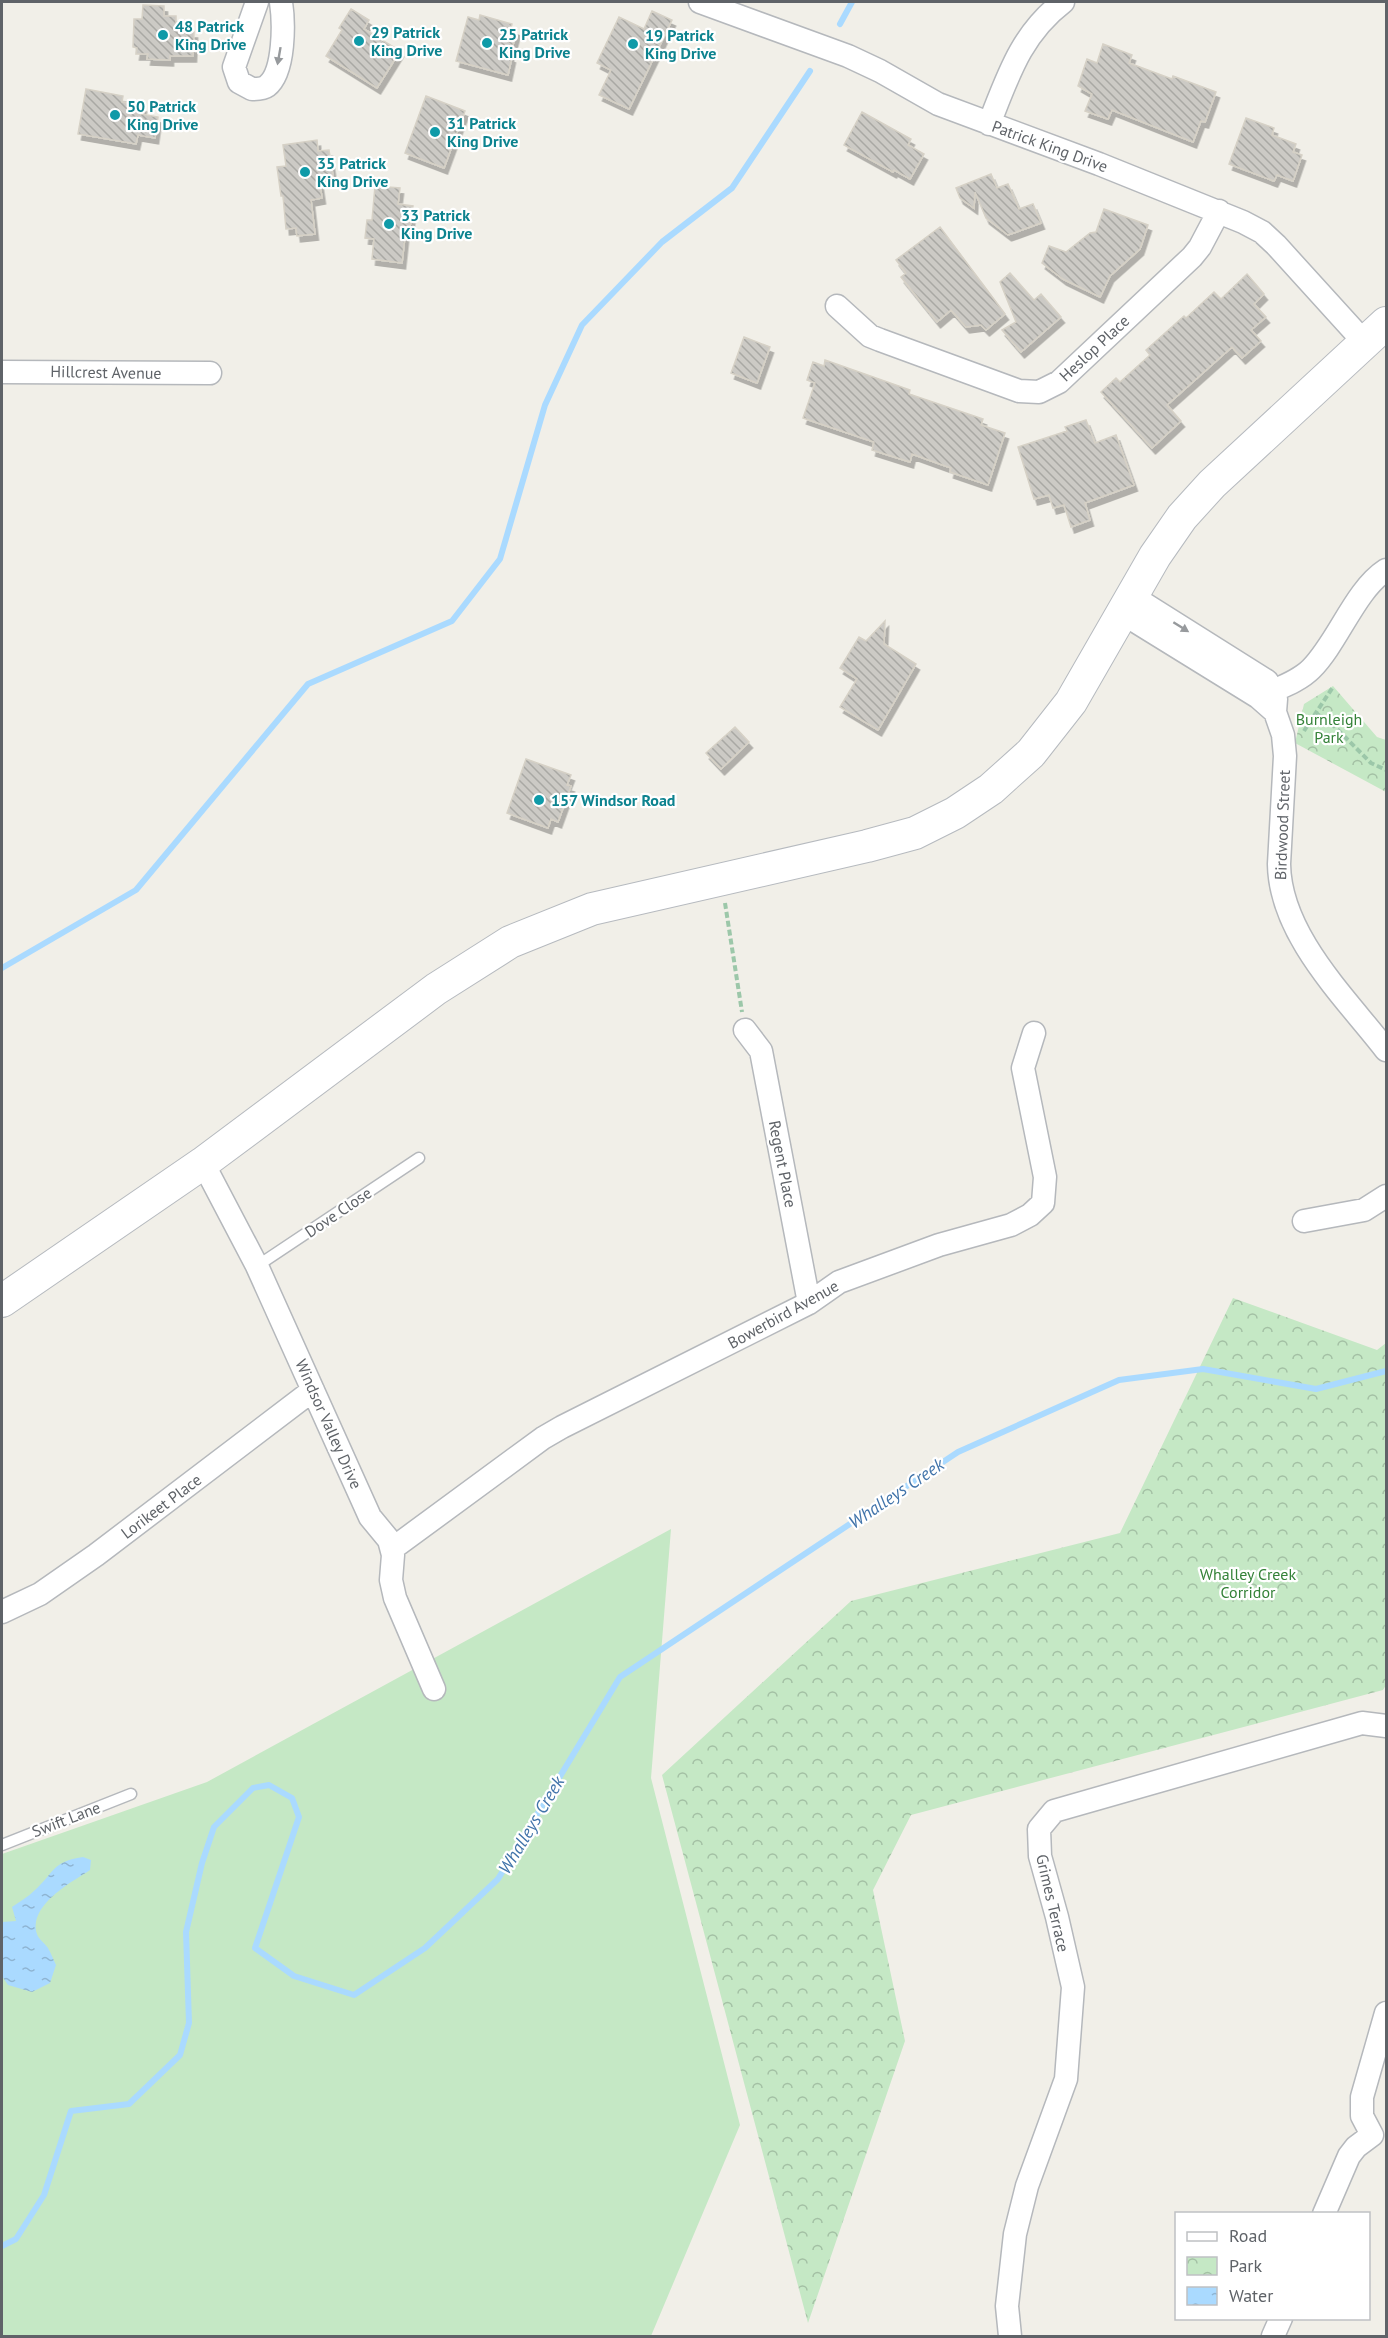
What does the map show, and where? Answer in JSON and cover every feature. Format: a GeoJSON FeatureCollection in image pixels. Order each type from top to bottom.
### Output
{"type":"FeatureCollection","features":[{"type":"Feature","properties":{"kind":"street"},"geometry":{"type":"LineString","coordinates":[[256,2],[234,67],[239,82],[252,89],[267,86],[278,65],[284,28],[281,2]]}},
{"type":"Feature","properties":{"kind":"street","name":"Patrick King Drive"},"geometry":{"type":"LineString","coordinates":[[700,2],[848,56],[880,71],[938,104],[1099,164],[1219,212],[1262,232],[1376,333]]}},
{"type":"Feature","properties":{"kind":"street"},"geometry":{"type":"LineString","coordinates":[[989,124],[1007,75],[1019,51],[1047,16],[1064,2]]}},
{"type":"Feature","properties":{"kind":"street","name":"Heslop Place"},"geometry":{"type":"LineString","coordinates":[[837,306],[870,336],[1019,391],[1039,392],[1059,382],[1192,257],[1219,212]]}},
{"type":"Feature","properties":{"kind":"street"},"geometry":{"type":"LineString","coordinates":[[2,1301],[203,1163],[436,989],[510,942],[592,909],[915,833],[955,813],[1008,776],[1046,735],[1071,702],[1164,541],[1199,497],[1376,333]]}},
{"type":"Feature","properties":{"kind":"street","name":"Hillcrest Avenue"},"geometry":{"type":"LineString","coordinates":[[2,372],[210,373]]}},
{"type":"Feature","properties":{"kind":"street"},"geometry":{"type":"LineString","coordinates":[[1127,604],[1269,700],[1310,670],[1371,583],[1386,570]]}},
{"type":"Feature","properties":{"kind":"street","name":"Birdwood Street"},"geometry":{"type":"LineString","coordinates":[[1269,700],[1283,735],[1284,762],[1279,864],[1279,881],[1283,900],[1290,920],[1316,962],[1386,1050]]}},
{"type":"Feature","properties":{"kind":"street","name":"Regent Place"},"geometry":{"type":"LineString","coordinates":[[745,1030],[761,1051],[809,1303]]}},
{"type":"Feature","properties":{"kind":"street","name":"Bowerbird Avenue"},"geometry":{"type":"LineString","coordinates":[[392,1549],[543,1438],[809,1303],[839,1282],[939,1245],[1011,1225],[1030,1215],[1043,1203],[1045,1177],[1023,1068],[1034,1033]]}},
{"type":"Feature","properties":{"kind":"street","name":"Windsor Valley Drive"},"geometry":{"type":"LineString","coordinates":[[203,1163],[257,1266],[370,1517],[389,1540],[392,1549]]}},
{"type":"Feature","properties":{"kind":"street"},"geometry":{"type":"LineString","coordinates":[[1304,1221],[1364,1210],[1386,1196]]}},
{"type":"Feature","properties":{"kind":"street","name":"Lorikeet Place"},"geometry":{"type":"LineString","coordinates":[[2,1612],[40,1594],[96,1555],[313,1390]]}},
{"type":"Feature","properties":{"kind":"street"},"geometry":{"type":"LineString","coordinates":[[392,1549],[391,1580],[395,1598],[434,1689]]}},
{"type":"Feature","properties":{"kind":"street","name":"Grimes Terrace"},"geometry":{"type":"LineString","coordinates":[[1010,2337],[1007,2306],[1015,2234],[1027,2186],[1066,2079],[1073,1987],[1058,1917],[1041,1856],[1039,1829],[1054,1811],[1362,1723],[1386,1726]]}},
{"type":"Feature","properties":{"kind":"street"},"geometry":{"type":"LineString","coordinates":[[1325,2212],[1349,2156],[1356,2147],[1379,2139],[1362,2116],[1362,2097],[1386,2013]]}},
{"type":"Feature","properties":{"kind":"street"},"geometry":{"type":"LineString","coordinates":[[1273,2337],[1281,2320]]}},
{"type":"Feature","properties":{"kind":"lane","name":"Dove Close"},"geometry":{"type":"LineString","coordinates":[[257,1266],[419,1158]]}},
{"type":"Feature","properties":{"kind":"lane","name":"Swift Lane"},"geometry":{"type":"LineString","coordinates":[[2,1845],[131,1794]]}},
{"type":"Feature","properties":{"kind":"path"},"geometry":{"type":"LineString","coordinates":[[1284,762],[1333,687]]}},
{"type":"Feature","properties":{"kind":"path"},"geometry":{"type":"LineString","coordinates":[[1316,713],[1335,727],[1371,764],[1386,770]]}},
{"type":"Feature","properties":{"kind":"path"},"geometry":{"type":"LineString","coordinates":[[725,900],[745,1030]]}},
{"type":"Feature","properties":{"kind":"green space","name":"Burnleigh Park"},"geometry":{"type":"Polygon","coordinates":[[[1333,686],[1377,737],[1386,740],[1386,792],[1295,743],[1304,704],[1333,686]]]}},
{"type":"Feature","properties":{"kind":"green space","name":"Whalley Creek Corridor"},"geometry":{"type":"Polygon","coordinates":[[[1233,1298],[1377,1350],[1386,1343],[1386,1685],[1383,1690],[911,1815],[873,1890],[905,2041],[808,2323],[662,1775],[851,1601],[1120,1533],[1233,1298]]]}},
{"type":"Feature","properties":{"kind":"green space"},"geometry":{"type":"Polygon","coordinates":[[[671,1529],[651,1778],[740,2125],[651,2336],[2,2336],[2,1854],[207,1782],[671,1529]]]}},
{"type":"Feature","properties":{"kind":"water"},"geometry":{"type":"Polygon","coordinates":[[[83,1857],[91,1860],[90,1870],[53,1896],[39,1913],[36,1923],[38,1936],[48,1948],[56,1965],[50,1983],[32,1992],[8,1985],[2,1976],[2,1922],[16,1921],[12,1907],[32,1893],[54,1869],[65,1862],[83,1857]]]}},
{"type":"Feature","properties":{"kind":"building","name":"48 Patrick King Drive"},"geometry":{"type":"Polygon","coordinates":[[[143,5],[164,6],[164,16],[176,16],[176,26],[185,26],[184,32],[194,32],[193,56],[170,56],[170,60],[147,59],[148,54],[136,54],[137,48],[133,47],[134,19],[142,19],[143,5]]]}},
{"type":"Feature","properties":{"kind":"building","name":"29 Patrick King Drive"},"geometry":{"type":"Polygon","coordinates":[[[351,9],[369,20],[364,29],[400,51],[377,88],[326,56],[342,30],[339,28],[351,9]]]}},
{"type":"Feature","properties":{"kind":"building","name":"19 Patrick King Drive"},"geometry":{"type":"Polygon","coordinates":[[[652,11],[672,20],[629,109],[599,95],[611,70],[597,63],[619,17],[644,29],[652,11]]]}},
{"type":"Feature","properties":{"kind":"building","name":"25 Patrick King Drive"},"geometry":{"type":"Polygon","coordinates":[[[480,15],[512,24],[511,28],[517,30],[508,75],[456,61],[468,17],[479,20],[480,15]]]}},
{"type":"Feature","properties":{"kind":"building"},"geometry":{"type":"Polygon","coordinates":[[[1103,44],[1132,55],[1129,63],[1216,92],[1205,122],[1201,121],[1193,142],[1112,110],[1108,119],[1085,111],[1092,94],[1078,86],[1087,59],[1097,63],[1103,44]]]}},
{"type":"Feature","properties":{"kind":"building","name":"50 Patrick King Drive"},"geometry":{"type":"Polygon","coordinates":[[[86,89],[123,96],[122,102],[143,106],[141,114],[158,117],[155,138],[138,135],[136,144],[78,134],[86,89]]]}},
{"type":"Feature","properties":{"kind":"building","name":"31 Patrick King Drive"},"geometry":{"type":"Polygon","coordinates":[[[426,96],[465,111],[444,168],[405,153],[426,96]]]}},
{"type":"Feature","properties":{"kind":"building"},"geometry":{"type":"Polygon","coordinates":[[[862,112],[911,139],[908,145],[924,154],[910,179],[844,145],[862,112]]]}},
{"type":"Feature","properties":{"kind":"building"},"geometry":{"type":"Polygon","coordinates":[[[1246,118],[1274,128],[1272,135],[1296,144],[1293,152],[1302,155],[1293,181],[1277,175],[1274,181],[1229,164],[1246,118]]]}},
{"type":"Feature","properties":{"kind":"building","name":"35 Patrick King Drive"},"geometry":{"type":"Polygon","coordinates":[[[317,140],[318,151],[329,150],[333,176],[319,178],[322,198],[311,200],[315,234],[297,236],[296,228],[286,229],[277,167],[286,166],[283,145],[317,140]]]}},
{"type":"Feature","properties":{"kind":"building"},"geometry":{"type":"Polygon","coordinates":[[[991,174],[997,188],[1008,184],[1019,209],[1033,204],[1041,223],[1008,235],[986,218],[975,192],[974,208],[960,198],[956,188],[991,174]]]}},
{"type":"Feature","properties":{"kind":"building","name":"33 Patrick King Drive"},"geometry":{"type":"Polygon","coordinates":[[[375,186],[400,188],[398,204],[413,206],[410,227],[406,227],[402,263],[372,259],[374,239],[365,238],[367,220],[372,220],[375,186]]]}},
{"type":"Feature","properties":{"kind":"building"},"geometry":{"type":"Polygon","coordinates":[[[1104,209],[1148,225],[1140,249],[1110,276],[1100,297],[1063,279],[1042,263],[1049,246],[1066,252],[1090,233],[1096,232],[1104,209]]]}},
{"type":"Feature","properties":{"kind":"building"},"geometry":{"type":"Polygon","coordinates":[[[940,227],[1005,314],[986,330],[981,325],[966,327],[951,310],[937,322],[901,277],[906,273],[896,260],[940,227]]]}},
{"type":"Feature","properties":{"kind":"building"},"geometry":{"type":"Polygon","coordinates":[[[1010,273],[1034,300],[1041,294],[1061,317],[1021,352],[1002,330],[1016,322],[1000,282],[1010,273]]]}},
{"type":"Feature","properties":{"kind":"building"},"geometry":{"type":"Polygon","coordinates":[[[1247,274],[1264,294],[1254,304],[1266,317],[1251,330],[1261,341],[1242,358],[1232,347],[1167,405],[1181,421],[1152,448],[1101,392],[1116,378],[1120,382],[1150,355],[1146,350],[1184,316],[1186,318],[1214,292],[1221,299],[1247,274]]]}},
{"type":"Feature","properties":{"kind":"building"},"geometry":{"type":"Polygon","coordinates":[[[744,337],[770,347],[757,383],[731,373],[744,337]]]}},
{"type":"Feature","properties":{"kind":"building"},"geometry":{"type":"Polygon","coordinates":[[[825,360],[910,390],[909,394],[983,419],[981,425],[1005,433],[988,485],[950,472],[951,468],[912,454],[910,462],[872,450],[874,442],[803,418],[815,383],[807,380],[813,362],[824,366],[825,360]]]}},
{"type":"Feature","properties":{"kind":"building"},"geometry":{"type":"Polygon","coordinates":[[[1086,420],[1095,443],[1116,435],[1134,485],[1085,503],[1090,520],[1071,527],[1064,505],[1053,508],[1049,495],[1034,499],[1018,447],[1067,431],[1065,427],[1086,420]]]}},
{"type":"Feature","properties":{"kind":"building"},"geometry":{"type":"Polygon","coordinates":[[[885,621],[884,644],[916,664],[878,730],[840,707],[857,679],[840,668],[859,637],[866,641],[885,621]]]}},
{"type":"Feature","properties":{"kind":"building"},"geometry":{"type":"Polygon","coordinates":[[[735,727],[749,742],[721,769],[706,753],[735,727]]]}},
{"type":"Feature","properties":{"kind":"building","name":"157 Windsor Road"},"geometry":{"type":"Polygon","coordinates":[[[526,759],[571,775],[567,785],[571,786],[558,822],[551,819],[548,828],[507,813],[526,759]]]}},
{"type":"Feature","properties":{"kind":"waterway"},"geometry":{"type":"LineString","coordinates":[[840,24],[852,2]]}},
{"type":"Feature","properties":{"kind":"waterway"},"geometry":{"type":"LineString","coordinates":[[2,968],[136,890],[308,684],[452,621],[500,559],[545,405],[582,325],[662,242],[732,188],[810,71]]}},
{"type":"Feature","properties":{"kind":"waterway","name":"Whalleys Creek"},"geometry":{"type":"LineString","coordinates":[[2,2246],[16,2239],[44,2195],[71,2111],[129,2104],[180,2055],[189,2023],[186,1932],[202,1863],[214,1827],[253,1788],[269,1785],[292,1798],[299,1817],[255,1948],[294,1976],[354,1995],[425,1948],[498,1879],[620,1677],[958,1452],[1119,1380],[1203,1369],[1316,1389],[1386,1371]]}},
{"type":"Feature","properties":{"kind":"place","name":"48 Patrick King Drive"},"geometry":{"type":"Point","coordinates":[163,35]}},
{"type":"Feature","properties":{"kind":"place","name":"29 Patrick King Drive"},"geometry":{"type":"Point","coordinates":[359,41]}},
{"type":"Feature","properties":{"kind":"place","name":"25 Patrick King Drive"},"geometry":{"type":"Point","coordinates":[487,43]}},
{"type":"Feature","properties":{"kind":"place","name":"19 Patrick King Drive"},"geometry":{"type":"Point","coordinates":[633,44]}},
{"type":"Feature","properties":{"kind":"place","name":"50 Patrick King Drive"},"geometry":{"type":"Point","coordinates":[115,115]}},
{"type":"Feature","properties":{"kind":"place","name":"31 Patrick King Drive"},"geometry":{"type":"Point","coordinates":[435,132]}},
{"type":"Feature","properties":{"kind":"place","name":"35 Patrick King Drive"},"geometry":{"type":"Point","coordinates":[305,172]}},
{"type":"Feature","properties":{"kind":"place","name":"33 Patrick King Drive"},"geometry":{"type":"Point","coordinates":[389,224]}},
{"type":"Feature","properties":{"kind":"place","name":"157 Windsor Road"},"geometry":{"type":"Point","coordinates":[539,800]}}]}
